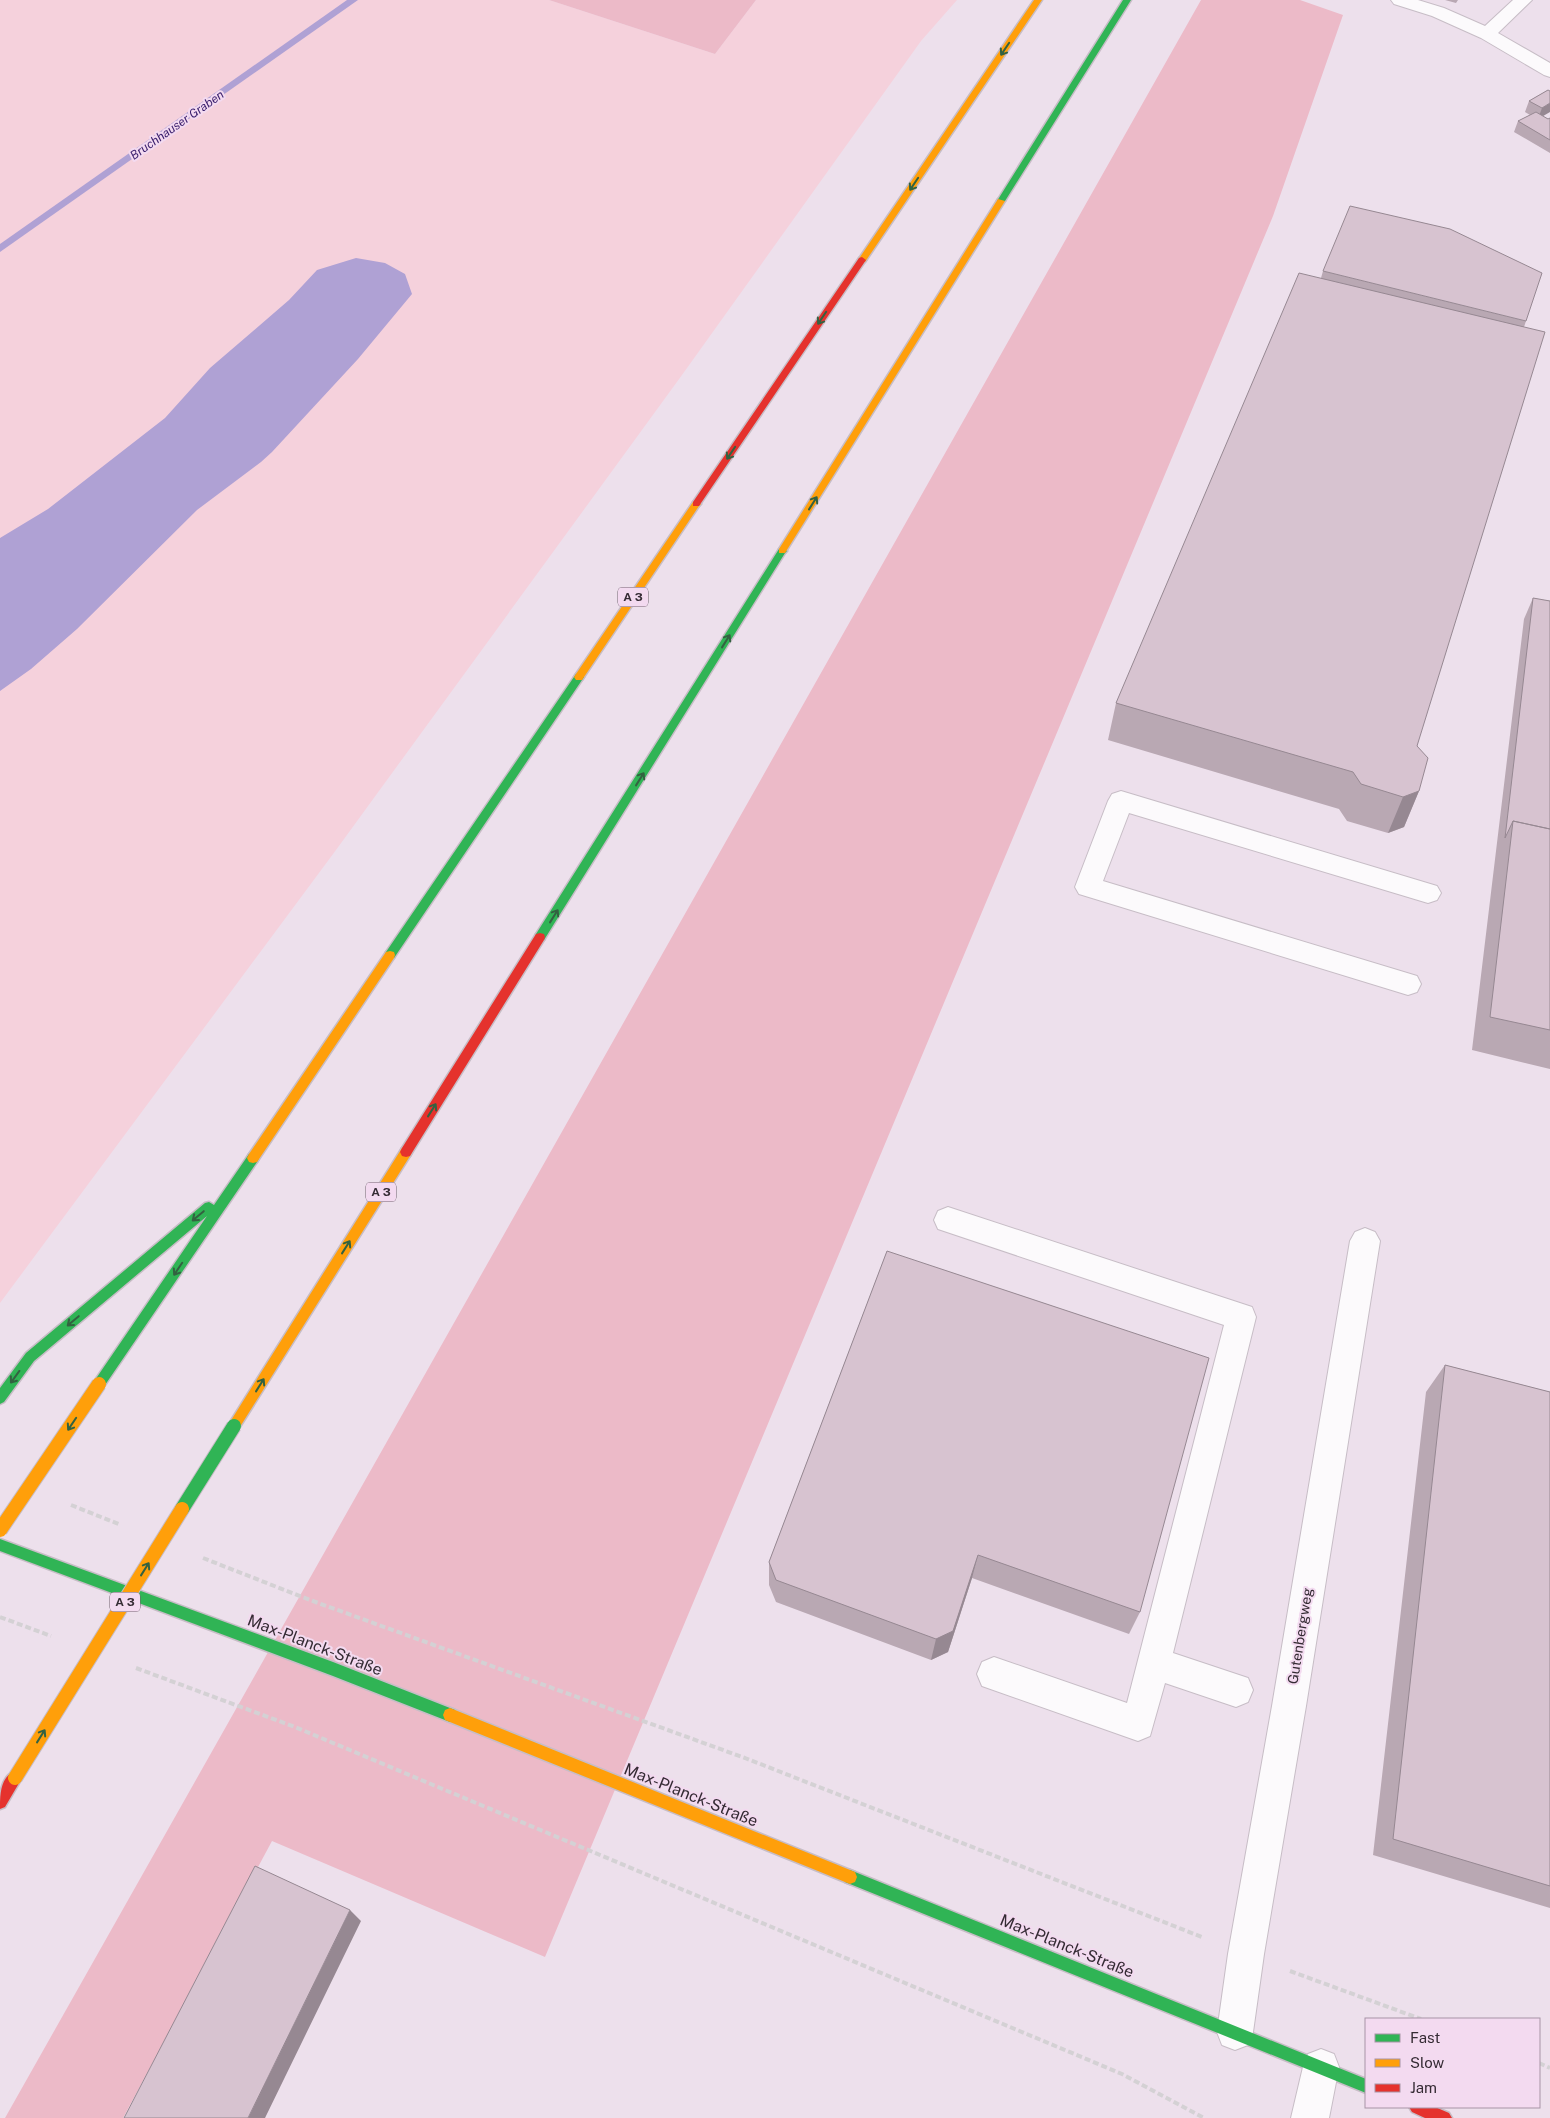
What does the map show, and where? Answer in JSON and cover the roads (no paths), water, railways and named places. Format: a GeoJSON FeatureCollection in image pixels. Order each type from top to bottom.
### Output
{"type":"FeatureCollection","features":[{"type":"Feature","properties":{"kind":"main road","name":"A 3"},"geometry":{"type":"LineString","coordinates":[[0,1530],[1038,0]]}},
{"type":"Feature","properties":{"kind":"main road","name":"A 3"},"geometry":{"type":"LineString","coordinates":[[0,1802],[1128,0]]}},
{"type":"Feature","properties":{"kind":"main road"},"geometry":{"type":"LineString","coordinates":[[0,1398],[30,1357],[235,1185]]}},
{"type":"Feature","properties":{"kind":"main road","name":"Max-Planck-Straße"},"geometry":{"type":"LineString","coordinates":[[0,1545],[469,1722],[1365,2086]]}},
{"type":"Feature","properties":{"kind":"main road"},"geometry":{"type":"LineString","coordinates":[[1419,2108],[1444,2118]]}},
{"type":"Feature","properties":{"kind":"street"},"geometry":{"type":"LineString","coordinates":[[1400,0],[1438,12],[1487,34],[1550,71]]}},
{"type":"Feature","properties":{"kind":"street"},"geometry":{"type":"LineString","coordinates":[[1487,34],[1523,0]]}},
{"type":"Feature","properties":{"kind":"street"},"geometry":{"type":"LineString","coordinates":[[1408,984],[1088,887],[1121,801],[1428,893]]}},
{"type":"Feature","properties":{"kind":"street"},"geometry":{"type":"LineString","coordinates":[[948,1220],[1241,1316],[1138,1724],[994,1674]]}},
{"type":"Feature","properties":{"kind":"street","name":"Gutenbergweg"},"geometry":{"type":"LineString","coordinates":[[1236,2032],[1246,1954],[1289,1706],[1365,1241]]}},
{"type":"Feature","properties":{"kind":"street"},"geometry":{"type":"LineString","coordinates":[[1154,1663],[1236,1690]]}},
{"type":"Feature","properties":{"kind":"street"},"geometry":{"type":"LineString","coordinates":[[1310,2118],[1321,2067]]}},
{"type":"Feature","properties":{"kind":"waterway","name":"Bruchhauser Graben"},"geometry":{"type":"LineString","coordinates":[[0,249],[353,0]]}}]}
